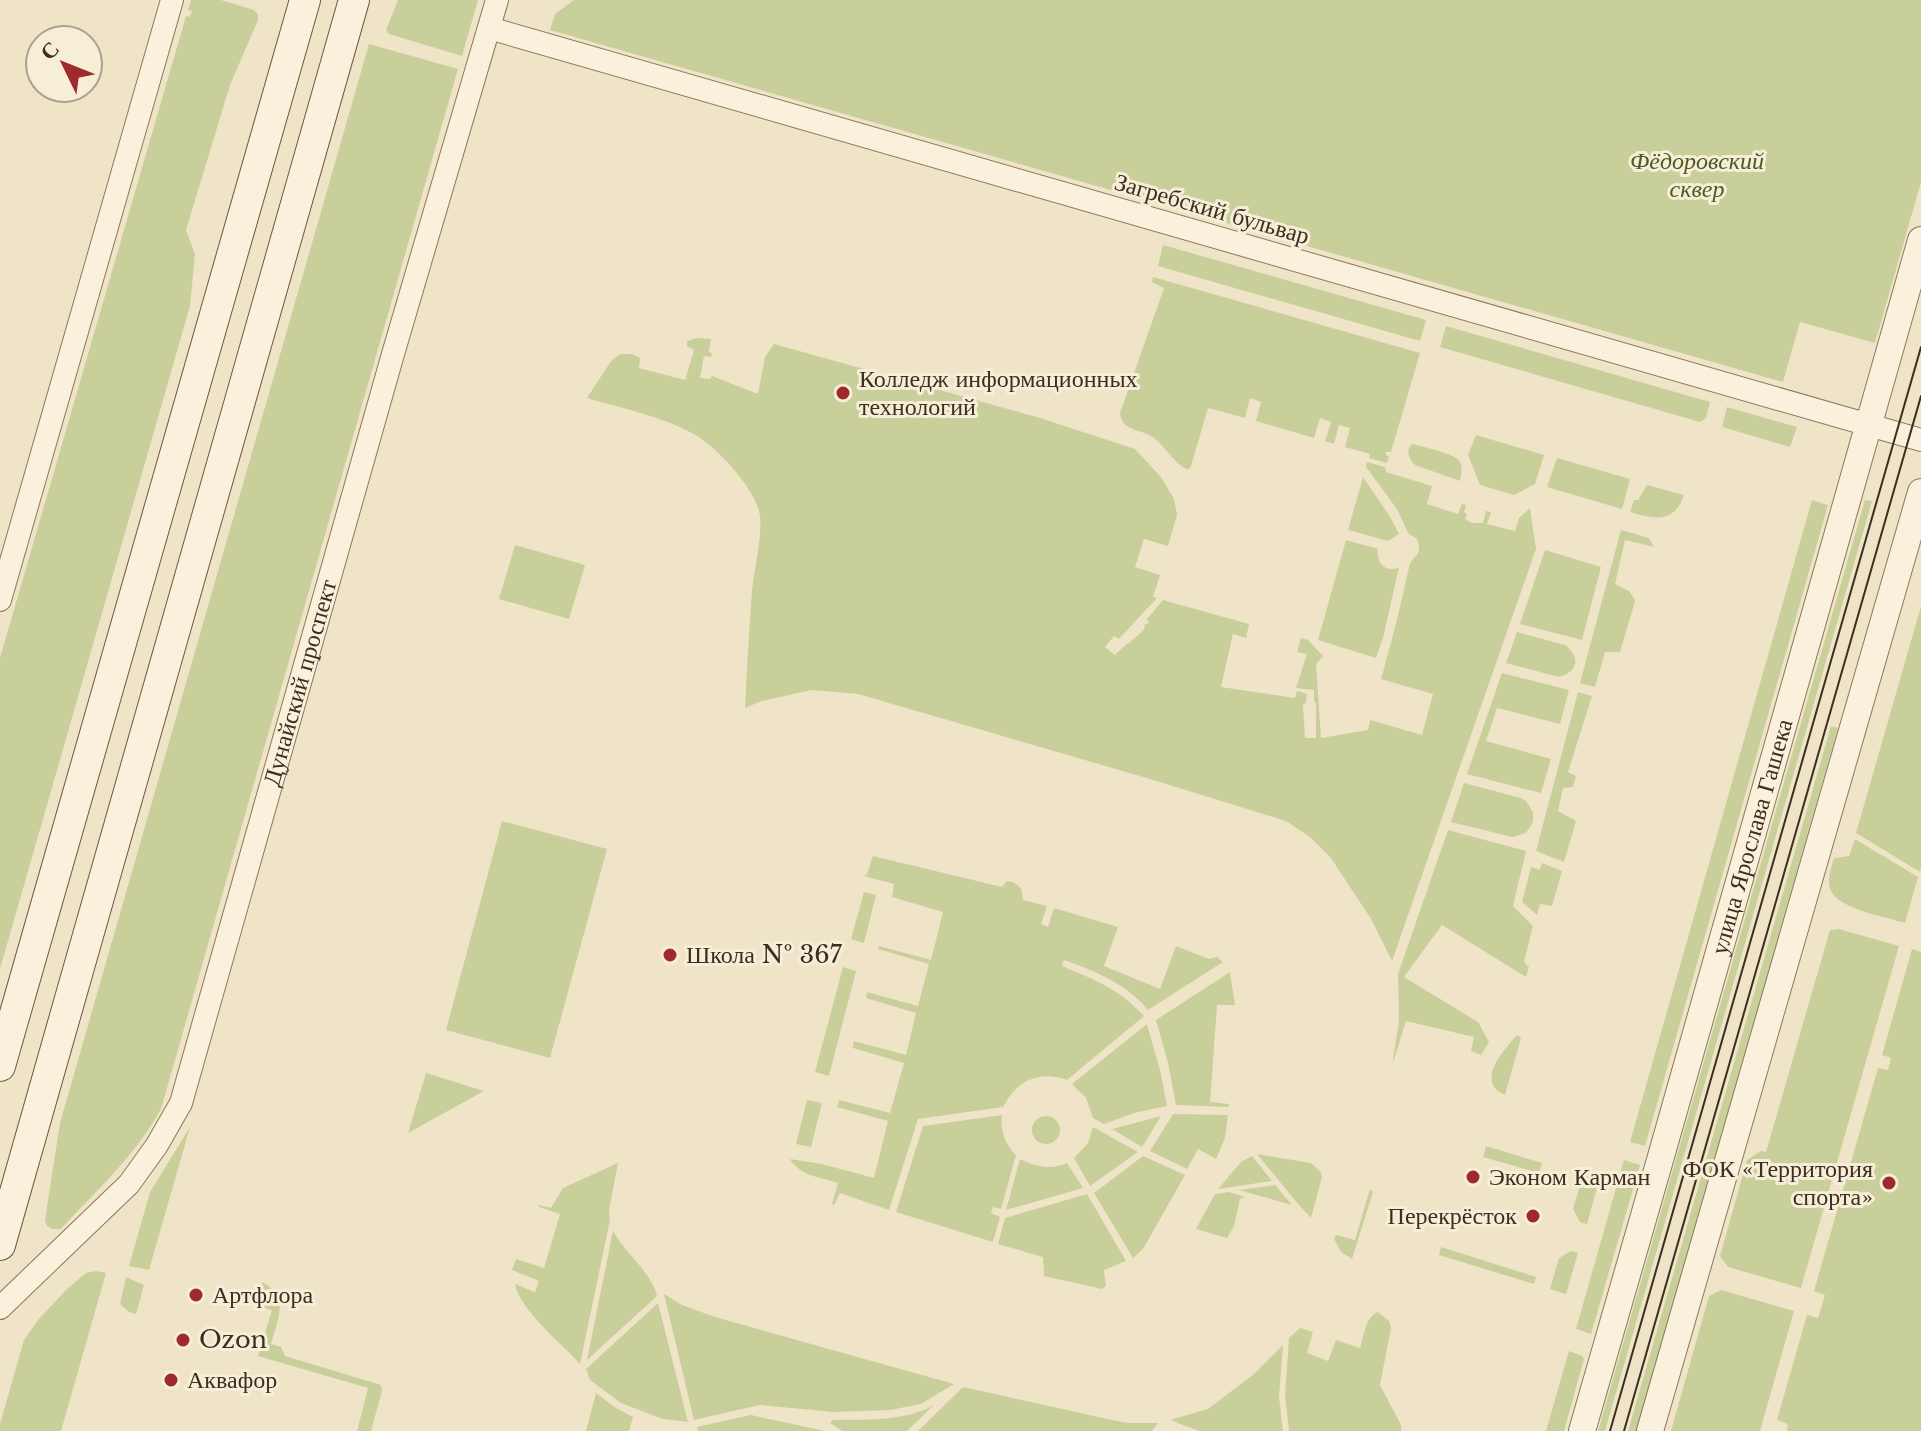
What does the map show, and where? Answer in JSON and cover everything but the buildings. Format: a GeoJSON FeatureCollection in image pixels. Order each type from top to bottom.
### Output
{"type":"FeatureCollection","features":[{"type":"Feature","properties":{"kind":"main road"},"geometry":{"type":"LineString","coordinates":[[0,1066],[305,0]]}},
{"type":"Feature","properties":{"kind":"main road"},"geometry":{"type":"LineString","coordinates":[[0,1245],[354,0]]}},
{"type":"Feature","properties":{"kind":"street"},"geometry":{"type":"LineString","coordinates":[[0,600],[172,0]]}},
{"type":"Feature","properties":{"kind":"street","name":"Дунайский проспект"},"geometry":{"type":"LineString","coordinates":[[0,1308],[129,1184],[157,1145],[181,1103],[397,339],[497,0]]}},
{"type":"Feature","properties":{"kind":"street","name":"Загребский бульвар"},"geometry":{"type":"LineString","coordinates":[[489,28],[1921,440]]}},
{"type":"Feature","properties":{"kind":"street","name":"улица Ярослава Гашека"},"geometry":{"type":"LineString","coordinates":[[1582,1431],[1921,240]]}},
{"type":"Feature","properties":{"kind":"street"},"geometry":{"type":"LineString","coordinates":[[1650,1431],[1921,492]]}},
{"type":"Feature","properties":{"kind":"green space"},"geometry":{"type":"Polygon","coordinates":[[[191,0],[221,0],[254,10],[258,20],[230,85],[186,230],[195,254],[190,306],[0,969],[0,658],[186,16],[190,17],[192,11],[188,10],[191,0]]]}},
{"type":"Feature","properties":{"kind":"green space"},"geometry":{"type":"Polygon","coordinates":[[[398,0],[478,0],[462,56],[389,34],[386,30],[398,0]]]}},
{"type":"Feature","properties":{"kind":"green space","name":"Фёдоровский сквер"},"geometry":{"type":"Polygon","coordinates":[[[574,0],[1921,0],[1921,182],[1875,343],[1800,322],[1783,382],[550,30],[555,14],[574,0]]]}},
{"type":"Feature","properties":{"kind":"green space"},"geometry":{"type":"Polygon","coordinates":[[[369,44],[458,69],[161,1109],[140,1142],[115,1172],[61,1229],[52,1229],[45,1220],[60,1123],[369,44]]]}},
{"type":"Feature","properties":{"kind":"green space"},"geometry":{"type":"Polygon","coordinates":[[[1163,245],[1426,320],[1420,341],[1158,266],[1163,245]]]}},
{"type":"Feature","properties":{"kind":"green space"},"geometry":{"type":"Polygon","coordinates":[[[1153,277],[1420,353],[1391,452],[1386,452],[1389,457],[1387,463],[1345,447],[1350,428],[1339,425],[1334,444],[1325,441],[1331,422],[1320,418],[1314,438],[1256,421],[1261,402],[1250,398],[1245,418],[1208,408],[1188,470],[1154,438],[1124,423],[1120,413],[1164,288],[1152,282],[1153,277]]]}},
{"type":"Feature","properties":{"kind":"green space"},"geometry":{"type":"Polygon","coordinates":[[[1446,326],[1710,402],[1706,418],[1700,422],[1440,347],[1446,326]]]}},
{"type":"Feature","properties":{"kind":"green space"},"geometry":{"type":"Polygon","coordinates":[[[711,339],[709,351],[712,354],[711,357],[704,356],[700,378],[710,379],[712,376],[758,394],[765,357],[774,344],[1037,417],[1135,449],[1161,477],[1174,499],[1177,515],[1168,546],[1144,539],[1135,567],[1160,575],[1153,597],[1157,598],[1119,639],[1114,636],[1105,647],[1115,655],[1145,628],[1144,625],[1149,623],[1147,619],[1163,600],[1249,624],[1246,638],[1233,634],[1221,687],[1295,698],[1297,691],[1307,694],[1306,703],[1303,704],[1305,738],[1316,738],[1316,703],[1314,690],[1296,688],[1307,654],[1297,652],[1301,638],[1308,640],[1323,656],[1316,664],[1321,738],[1368,730],[1370,720],[1422,735],[1433,694],[1381,679],[1410,563],[1419,549],[1417,539],[1408,533],[1397,509],[1366,467],[1367,462],[1385,467],[1386,472],[1432,486],[1427,504],[1458,514],[1462,504],[1466,505],[1465,519],[1472,523],[1483,523],[1486,511],[1491,512],[1487,524],[1515,531],[1519,518],[1530,508],[1536,549],[1392,961],[1371,919],[1331,858],[1310,837],[1286,821],[858,694],[812,690],[745,708],[752,591],[760,529],[755,501],[732,467],[692,433],[654,417],[587,398],[611,361],[620,354],[640,358],[639,368],[685,380],[694,350],[687,346],[687,341],[711,339]]]}},
{"type":"Feature","properties":{"kind":"green space"},"geometry":{"type":"Polygon","coordinates":[[[1727,407],[1797,427],[1790,447],[1722,427],[1727,407]]]}},
{"type":"Feature","properties":{"kind":"green space"},"geometry":{"type":"Polygon","coordinates":[[[1476,435],[1544,455],[1535,484],[1514,495],[1480,485],[1468,455],[1476,435]]]}},
{"type":"Feature","properties":{"kind":"green space"},"geometry":{"type":"Polygon","coordinates":[[[1412,444],[1457,459],[1461,467],[1460,481],[1415,465],[1409,454],[1412,444]]]}},
{"type":"Feature","properties":{"kind":"green space"},"geometry":{"type":"Polygon","coordinates":[[[1557,458],[1630,479],[1622,509],[1547,487],[1557,458]]]}},
{"type":"Feature","properties":{"kind":"green space"},"geometry":{"type":"Polygon","coordinates":[[[1363,477],[1399,534],[1388,541],[1348,530],[1363,477]]]}},
{"type":"Feature","properties":{"kind":"green space"},"geometry":{"type":"Polygon","coordinates":[[[1647,485],[1684,495],[1669,515],[1655,517],[1630,512],[1634,500],[1638,500],[1647,485]]]}},
{"type":"Feature","properties":{"kind":"green space"},"geometry":{"type":"Polygon","coordinates":[[[1812,500],[1828,505],[1645,1146],[1630,1142],[1812,500]]]}},
{"type":"Feature","properties":{"kind":"green space"},"geometry":{"type":"Polygon","coordinates":[[[1865,500],[1872,501],[1605,1431],[1598,1431],[1865,500]]]}},
{"type":"Feature","properties":{"kind":"green space"},"geometry":{"type":"Polygon","coordinates":[[[1621,530],[1649,538],[1654,547],[1625,540],[1615,584],[1629,591],[1635,600],[1634,605],[1620,652],[1605,652],[1595,687],[1580,683],[1621,530]]]}},
{"type":"Feature","properties":{"kind":"green space"},"geometry":{"type":"Polygon","coordinates":[[[1346,540],[1378,549],[1379,559],[1386,568],[1399,567],[1376,658],[1318,640],[1346,540]]]}},
{"type":"Feature","properties":{"kind":"green space"},"geometry":{"type":"Polygon","coordinates":[[[515,545],[585,565],[569,619],[499,599],[515,545]]]}},
{"type":"Feature","properties":{"kind":"green space"},"geometry":{"type":"Polygon","coordinates":[[[1545,550],[1601,567],[1582,640],[1520,624],[1545,550]]]}},
{"type":"Feature","properties":{"kind":"green space"},"geometry":{"type":"Polygon","coordinates":[[[1921,606],[1921,868],[1920,872],[1856,833],[1921,606]]]}},
{"type":"Feature","properties":{"kind":"green space"},"geometry":{"type":"Polygon","coordinates":[[[1517,632],[1565,645],[1575,659],[1573,668],[1559,677],[1506,663],[1517,632]]]}},
{"type":"Feature","properties":{"kind":"green space"},"geometry":{"type":"Polygon","coordinates":[[[1502,673],[1569,690],[1560,724],[1497,708],[1486,741],[1551,759],[1541,793],[1467,774],[1502,673]]]}},
{"type":"Feature","properties":{"kind":"green space"},"geometry":{"type":"Polygon","coordinates":[[[1578,692],[1592,696],[1568,772],[1576,776],[1573,787],[1563,788],[1558,811],[1576,821],[1564,862],[1536,851],[1578,692]]]}},
{"type":"Feature","properties":{"kind":"green space"},"geometry":{"type":"Polygon","coordinates":[[[1831,726],[1838,728],[1637,1431],[1628,1431],[1831,726]]]}},
{"type":"Feature","properties":{"kind":"green space"},"geometry":{"type":"Polygon","coordinates":[[[1464,783],[1526,801],[1533,812],[1533,822],[1526,833],[1512,837],[1451,822],[1464,783]]]}},
{"type":"Feature","properties":{"kind":"green space"},"geometry":{"type":"Polygon","coordinates":[[[502,821],[607,849],[550,1058],[446,1030],[502,821]]]}},
{"type":"Feature","properties":{"kind":"green space"},"geometry":{"type":"Polygon","coordinates":[[[1448,830],[1526,851],[1513,906],[1533,926],[1524,962],[1529,967],[1526,977],[1442,925],[1404,977],[1478,1022],[1489,1042],[1481,1055],[1471,1051],[1474,1037],[1406,1021],[1392,1066],[1399,1021],[1398,974],[1448,830]]]}},
{"type":"Feature","properties":{"kind":"green space"},"geometry":{"type":"Polygon","coordinates":[[[1855,839],[1918,877],[1905,923],[1852,907],[1834,896],[1829,877],[1834,858],[1849,856],[1855,839]]]}},
{"type":"Feature","properties":{"kind":"green space"},"geometry":{"type":"Polygon","coordinates":[[[873,856],[1002,887],[1007,881],[1013,882],[1021,888],[1023,900],[1047,906],[1041,924],[1048,927],[1054,908],[1118,927],[1104,966],[1160,989],[1176,946],[1209,959],[1217,957],[1223,962],[1148,1010],[1120,986],[1064,960],[1062,966],[1116,992],[1144,1016],[1067,1080],[1038,1077],[1015,1090],[1003,1107],[918,1119],[889,1210],[840,1193],[834,1205],[838,1183],[799,1169],[790,1159],[874,1178],[888,1121],[837,1107],[839,1100],[890,1113],[904,1063],[853,1048],[854,1041],[906,1055],[916,1013],[866,998],[867,992],[918,1006],[929,964],[878,949],[879,946],[931,960],[943,912],[892,897],[894,884],[864,876],[873,856]]]}},
{"type":"Feature","properties":{"kind":"green space"},"geometry":{"type":"Polygon","coordinates":[[[1542,863],[1562,871],[1552,906],[1540,904],[1537,915],[1522,902],[1531,867],[1540,870],[1542,863]]]}},
{"type":"Feature","properties":{"kind":"green space"},"geometry":{"type":"Polygon","coordinates":[[[864,892],[876,895],[864,943],[851,939],[864,892]]]}},
{"type":"Feature","properties":{"kind":"green space"},"geometry":{"type":"Polygon","coordinates":[[[1839,929],[1899,946],[1801,1288],[1728,1267],[1720,1256],[1747,1160],[1761,1151],[1766,1152],[1830,930],[1839,929]]]}},
{"type":"Feature","properties":{"kind":"green space","name":"ФОК «Территория спорта»"},"geometry":{"type":"Polygon","coordinates":[[[1912,949],[1921,952],[1921,1431],[1787,1431],[1788,1424],[1777,1420],[1807,1315],[1818,1318],[1825,1295],[1814,1291],[1878,1068],[1888,1070],[1891,1058],[1882,1055],[1912,949]]]}},
{"type":"Feature","properties":{"kind":"green space"},"geometry":{"type":"Polygon","coordinates":[[[843,967],[856,971],[829,1076],[815,1072],[843,967]]]}},
{"type":"Feature","properties":{"kind":"green space"},"geometry":{"type":"Polygon","coordinates":[[[1230,972],[1235,1005],[1217,1005],[1210,1102],[1229,1104],[1228,1107],[1176,1105],[1156,1020],[1230,972]]]}},
{"type":"Feature","properties":{"kind":"green space"},"geometry":{"type":"Polygon","coordinates":[[[1147,1024],[1167,1106],[1104,1124],[1093,1118],[1086,1098],[1072,1084],[1147,1024]]]}},
{"type":"Feature","properties":{"kind":"green space"},"geometry":{"type":"Polygon","coordinates":[[[1517,1035],[1521,1038],[1505,1095],[1496,1089],[1492,1074],[1499,1057],[1517,1035]]]}},
{"type":"Feature","properties":{"kind":"green space"},"geometry":{"type":"Polygon","coordinates":[[[426,1073],[484,1091],[408,1133],[426,1073]]]}},
{"type":"Feature","properties":{"kind":"green space"},"geometry":{"type":"Polygon","coordinates":[[[807,1100],[822,1103],[811,1147],[796,1144],[807,1100]]]}},
{"type":"Feature","properties":{"kind":"green space"},"geometry":{"type":"Polygon","coordinates":[[[1173,1114],[1228,1115],[1225,1138],[1216,1159],[1198,1149],[1187,1169],[1150,1151],[1173,1114]]]}},
{"type":"Feature","properties":{"kind":"green space"},"geometry":{"type":"Polygon","coordinates":[[[1002,1115],[1004,1136],[1016,1155],[1001,1209],[993,1207],[991,1213],[1000,1217],[993,1242],[896,1212],[923,1126],[1002,1115]]]}},
{"type":"Feature","properties":{"kind":"green space"},"geometry":{"type":"Polygon","coordinates":[[[1046,1116],[1056,1120],[1060,1130],[1056,1140],[1046,1144],[1036,1140],[1032,1130],[1036,1120],[1046,1116]]]}},
{"type":"Feature","properties":{"kind":"green space"},"geometry":{"type":"Polygon","coordinates":[[[1161,1116],[1142,1147],[1112,1129],[1161,1116]]]}},
{"type":"Feature","properties":{"kind":"green space"},"geometry":{"type":"Polygon","coordinates":[[[190,1127],[149,1270],[129,1266],[150,1192],[190,1127]]]}},
{"type":"Feature","properties":{"kind":"green space"},"geometry":{"type":"Polygon","coordinates":[[[1093,1127],[1138,1152],[1090,1186],[1074,1158],[1088,1143],[1093,1127]]]}},
{"type":"Feature","properties":{"kind":"green space"},"geometry":{"type":"Polygon","coordinates":[[[1486,1146],[1542,1163],[1539,1173],[1483,1157],[1486,1146]]]}},
{"type":"Feature","properties":{"kind":"green space"},"geometry":{"type":"Polygon","coordinates":[[[1257,1154],[1311,1163],[1320,1171],[1322,1177],[1311,1218],[1298,1204],[1257,1154]]]}},
{"type":"Feature","properties":{"kind":"green space"},"geometry":{"type":"Polygon","coordinates":[[[1143,1156],[1185,1175],[1143,1249],[1133,1258],[1094,1193],[1143,1156]]]}},
{"type":"Feature","properties":{"kind":"green space"},"geometry":{"type":"Polygon","coordinates":[[[1252,1156],[1272,1181],[1218,1189],[1241,1162],[1252,1156]]]}},
{"type":"Feature","properties":{"kind":"green space"},"geometry":{"type":"Polygon","coordinates":[[[1020,1159],[1044,1167],[1067,1163],[1083,1188],[1006,1210],[1020,1159]]]}},
{"type":"Feature","properties":{"kind":"green space"},"geometry":{"type":"Polygon","coordinates":[[[1624,1160],[1640,1165],[1591,1334],[1576,1329],[1624,1160]]]}},
{"type":"Feature","properties":{"kind":"green space"},"geometry":{"type":"Polygon","coordinates":[[[618,1163],[610,1220],[580,1364],[533,1315],[518,1294],[515,1284],[535,1292],[539,1281],[512,1270],[516,1259],[544,1268],[560,1214],[539,1205],[551,1208],[563,1188],[618,1163]]]}},
{"type":"Feature","properties":{"kind":"green space"},"geometry":{"type":"Polygon","coordinates":[[[1583,1175],[1599,1180],[1587,1224],[1580,1222],[1573,1209],[1583,1175]]]}},
{"type":"Feature","properties":{"kind":"green space"},"geometry":{"type":"Polygon","coordinates":[[[1275,1185],[1292,1205],[1239,1190],[1275,1185]]]}},
{"type":"Feature","properties":{"kind":"green space"},"geometry":{"type":"Polygon","coordinates":[[[1370,1189],[1373,1192],[1352,1259],[1341,1252],[1334,1239],[1336,1235],[1355,1240],[1370,1189]]]}},
{"type":"Feature","properties":{"kind":"green space"},"geometry":{"type":"Polygon","coordinates":[[[1229,1192],[1245,1197],[1240,1199],[1234,1226],[1227,1238],[1196,1229],[1215,1194],[1229,1192]]]}},
{"type":"Feature","properties":{"kind":"green space"},"geometry":{"type":"Polygon","coordinates":[[[1087,1194],[1126,1261],[1104,1270],[1106,1286],[1102,1289],[1044,1276],[1043,1257],[998,1244],[1005,1218],[1087,1194]]]}},
{"type":"Feature","properties":{"kind":"green space"},"geometry":{"type":"Polygon","coordinates":[[[613,1231],[650,1279],[657,1296],[587,1360],[613,1231]]]}},
{"type":"Feature","properties":{"kind":"green space"},"geometry":{"type":"Polygon","coordinates":[[[1441,1247],[1536,1277],[1534,1284],[1439,1255],[1441,1247]]]}},
{"type":"Feature","properties":{"kind":"green space"},"geometry":{"type":"Polygon","coordinates":[[[1571,1251],[1578,1253],[1566,1294],[1550,1289],[1559,1258],[1571,1251]]]}},
{"type":"Feature","properties":{"kind":"green space"},"geometry":{"type":"Polygon","coordinates":[[[86,1273],[106,1273],[61,1431],[0,1431],[24,1340],[66,1290],[86,1273]]]}},
{"type":"Feature","properties":{"kind":"green space"},"geometry":{"type":"Polygon","coordinates":[[[126,1277],[144,1285],[136,1314],[120,1304],[126,1277]]]}},
{"type":"Feature","properties":{"kind":"green space"},"geometry":{"type":"Polygon","coordinates":[[[262,1282],[271,1288],[279,1302],[280,1310],[271,1344],[281,1347],[285,1356],[381,1385],[371,1431],[357,1431],[368,1388],[258,1356],[272,1310],[255,1305],[262,1282]]]}},
{"type":"Feature","properties":{"kind":"green space"},"geometry":{"type":"Polygon","coordinates":[[[1721,1290],[1794,1311],[1760,1431],[1671,1431],[1709,1296],[1721,1290]]]}},
{"type":"Feature","properties":{"kind":"green space"},"geometry":{"type":"Polygon","coordinates":[[[664,1294],[682,1305],[715,1317],[954,1384],[921,1404],[890,1410],[834,1412],[760,1405],[694,1420],[664,1294]]]}},
{"type":"Feature","properties":{"kind":"green space"},"geometry":{"type":"Polygon","coordinates":[[[658,1303],[688,1422],[663,1419],[621,1403],[590,1380],[586,1369],[658,1303]]]}},
{"type":"Feature","properties":{"kind":"green space"},"geometry":{"type":"Polygon","coordinates":[[[1378,1312],[1389,1321],[1391,1328],[1380,1385],[1401,1425],[1401,1431],[1289,1431],[1285,1396],[1289,1338],[1300,1328],[1313,1332],[1307,1353],[1328,1361],[1336,1340],[1360,1348],[1368,1322],[1378,1312]]]}},
{"type":"Feature","properties":{"kind":"green space"},"geometry":{"type":"Polygon","coordinates":[[[1283,1345],[1279,1396],[1283,1431],[1199,1431],[1170,1420],[1208,1409],[1254,1374],[1283,1345]]]}},
{"type":"Feature","properties":{"kind":"green space"},"geometry":{"type":"Polygon","coordinates":[[[1569,1351],[1584,1359],[1564,1431],[1546,1431],[1569,1351]]]}},
{"type":"Feature","properties":{"kind":"green space"},"geometry":{"type":"Polygon","coordinates":[[[963,1387],[1107,1419],[1158,1423],[1152,1431],[918,1431],[963,1387]]]}},
{"type":"Feature","properties":{"kind":"green space"},"geometry":{"type":"Polygon","coordinates":[[[596,1393],[633,1417],[629,1431],[586,1431],[596,1393]]]}},
{"type":"Feature","properties":{"kind":"green space"},"geometry":{"type":"Polygon","coordinates":[[[934,1405],[907,1431],[842,1431],[830,1423],[833,1420],[898,1417],[934,1405]]]}},
{"type":"Feature","properties":{"kind":"green space"},"geometry":{"type":"Polygon","coordinates":[[[751,1415],[825,1431],[698,1431],[697,1427],[751,1415]]]}},
{"type":"Feature","properties":{"kind":"tram line"},"geometry":{"type":"LineString","coordinates":[[1610,1431],[1921,347]]}},
{"type":"Feature","properties":{"kind":"tram line"},"geometry":{"type":"LineString","coordinates":[[1624,1431],[1921,396]]}},
{"type":"Feature","properties":{"kind":"place","name":"Колледж информационных технологий"},"geometry":{"type":"Point","coordinates":[843,393]}},
{"type":"Feature","properties":{"kind":"place","name":"Школа № 367"},"geometry":{"type":"Point","coordinates":[670,955]}},
{"type":"Feature","properties":{"kind":"place","name":"Эконом Карман"},"geometry":{"type":"Point","coordinates":[1473,1177]}},
{"type":"Feature","properties":{"kind":"place","name":"ФОК «Территория спорта»"},"geometry":{"type":"Point","coordinates":[1889,1183]}},
{"type":"Feature","properties":{"kind":"place","name":"Перекрёсток"},"geometry":{"type":"Point","coordinates":[1533,1216]}},
{"type":"Feature","properties":{"kind":"place","name":"Артфлора"},"geometry":{"type":"Point","coordinates":[196,1295]}},
{"type":"Feature","properties":{"kind":"place","name":"Ozon"},"geometry":{"type":"Point","coordinates":[183,1340]}},
{"type":"Feature","properties":{"kind":"place","name":"Аквафор"},"geometry":{"type":"Point","coordinates":[171,1380]}}]}
